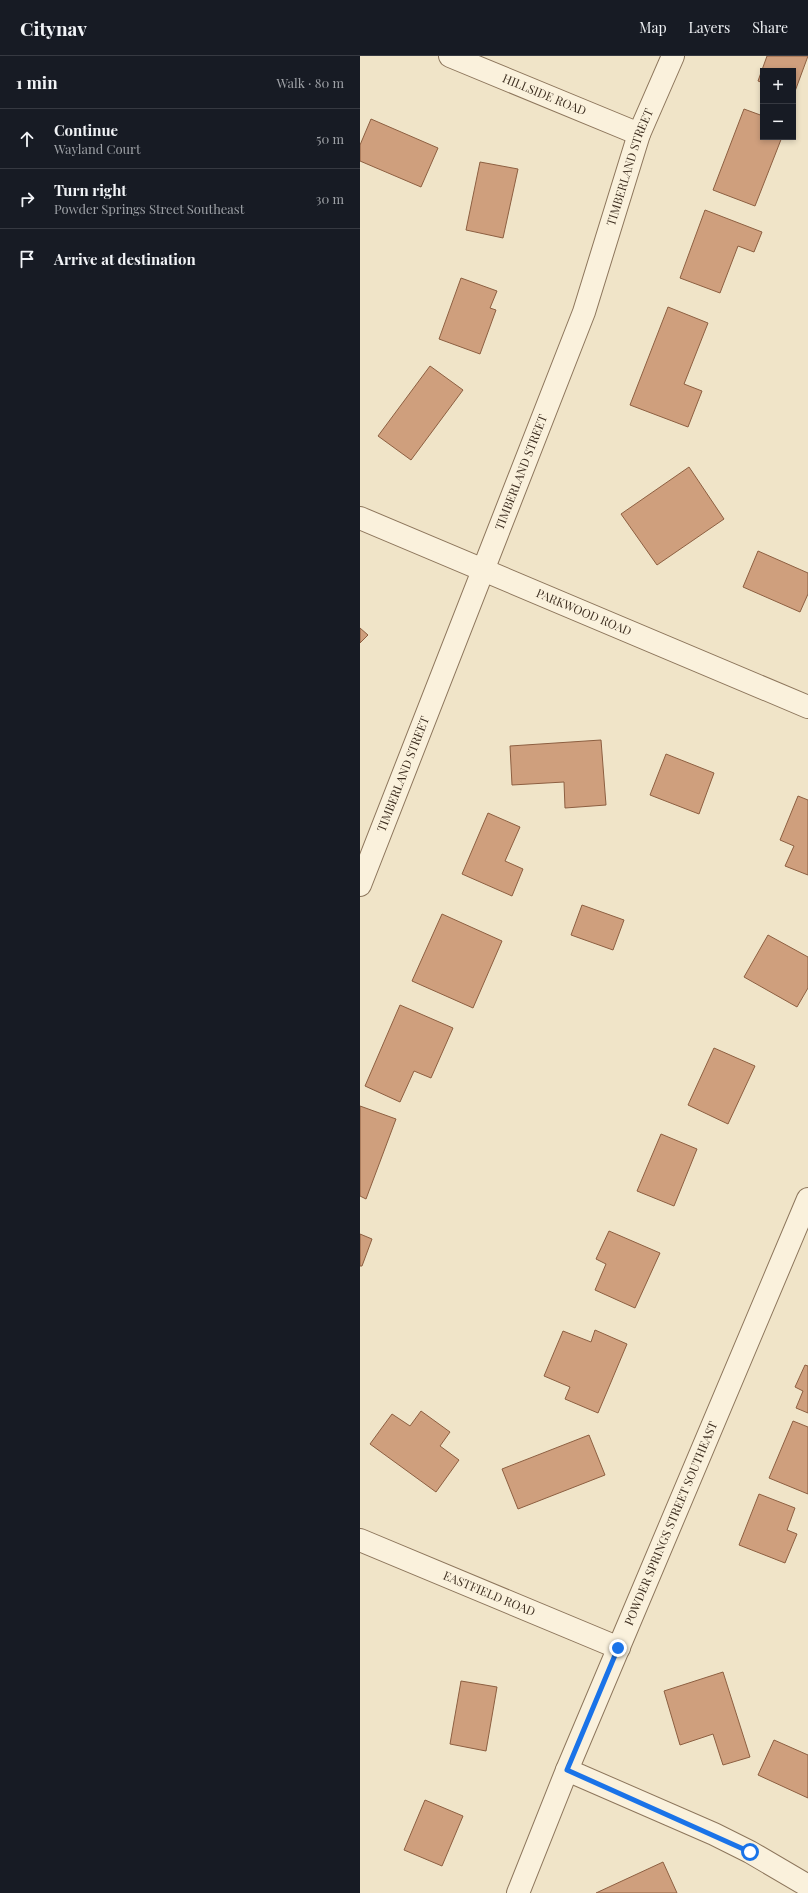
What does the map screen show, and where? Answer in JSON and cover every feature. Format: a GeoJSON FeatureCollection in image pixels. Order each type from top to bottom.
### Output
{"type":"FeatureCollection","features":[{"type":"Feature","properties":{"kind":"street","name":"HILLSIDE ROAD"},"geometry":{"type":"LineString","coordinates":[[450,56],[639,134]]}},
{"type":"Feature","properties":{"kind":"street","name":"TIMBERLAND STREET"},"geometry":{"type":"LineString","coordinates":[[360,885],[584,312],[639,134],[673,56]]}},
{"type":"Feature","properties":{"kind":"street","name":"PARKWOOD ROAD"},"geometry":{"type":"LineString","coordinates":[[360,518],[808,707]]}},
{"type":"Feature","properties":{"kind":"street","name":"POWDER SPRINGS STREET SOUTHEAST"},"geometry":{"type":"LineString","coordinates":[[518,1893],[618,1648],[808,1200]]}},
{"type":"Feature","properties":{"kind":"street","name":"EASTFIELD ROAD"},"geometry":{"type":"LineString","coordinates":[[360,1540],[618,1648]]}},
{"type":"Feature","properties":{"kind":"street"},"geometry":{"type":"LineString","coordinates":[[567,1770],[714,1834],[750,1852],[808,1886]]}},
{"type":"Feature","properties":{"kind":"building"},"geometry":{"type":"Polygon","coordinates":[[[767,56],[808,56],[796,89],[796,68],[763,68],[767,56]]]}},
{"type":"Feature","properties":{"kind":"building"},"geometry":{"type":"Polygon","coordinates":[[[744,109],[760,115],[760,140],[781,140],[755,206],[713,190],[744,109]]]}},
{"type":"Feature","properties":{"kind":"building"},"geometry":{"type":"Polygon","coordinates":[[[371,119],[438,148],[421,187],[360,161],[360,145],[371,119]]]}},
{"type":"Feature","properties":{"kind":"building"},"geometry":{"type":"Polygon","coordinates":[[[480,162],[518,169],[503,238],[466,230],[480,162]]]}},
{"type":"Feature","properties":{"kind":"building"},"geometry":{"type":"Polygon","coordinates":[[[705,210],[762,232],[754,252],[738,246],[720,293],[680,278],[705,210]]]}},
{"type":"Feature","properties":{"kind":"building"},"geometry":{"type":"Polygon","coordinates":[[[461,278],[497,291],[490,308],[496,310],[480,354],[439,339],[461,278]]]}},
{"type":"Feature","properties":{"kind":"building"},"geometry":{"type":"Polygon","coordinates":[[[668,307],[708,323],[684,384],[702,391],[688,427],[630,405],[668,307]]]}},
{"type":"Feature","properties":{"kind":"building"},"geometry":{"type":"Polygon","coordinates":[[[430,366],[463,390],[411,460],[378,436],[430,366]]]}},
{"type":"Feature","properties":{"kind":"building"},"geometry":{"type":"Polygon","coordinates":[[[689,467],[724,519],[657,565],[621,514],[689,467]]]}},
{"type":"Feature","properties":{"kind":"building"},"geometry":{"type":"Polygon","coordinates":[[[758,551],[808,573],[808,594],[800,612],[743,587],[758,551]]]}},
{"type":"Feature","properties":{"kind":"building"},"geometry":{"type":"Polygon","coordinates":[[[360,628],[368,635],[360,643],[360,628]]]}},
{"type":"Feature","properties":{"kind":"building"},"geometry":{"type":"Polygon","coordinates":[[[601,740],[606,805],[565,808],[564,782],[512,785],[510,746],[601,740]]]}},
{"type":"Feature","properties":{"kind":"building"},"geometry":{"type":"Polygon","coordinates":[[[666,754],[714,773],[699,814],[650,795],[666,754]]]}},
{"type":"Feature","properties":{"kind":"building"},"geometry":{"type":"Polygon","coordinates":[[[798,796],[808,800],[808,875],[785,866],[794,846],[780,840],[798,796]]]}},
{"type":"Feature","properties":{"kind":"building"},"geometry":{"type":"Polygon","coordinates":[[[488,813],[520,827],[505,861],[523,869],[512,896],[462,874],[488,813]]]}},
{"type":"Feature","properties":{"kind":"building"},"geometry":{"type":"Polygon","coordinates":[[[582,905],[624,920],[613,950],[571,935],[582,905]]]}},
{"type":"Feature","properties":{"kind":"building"},"geometry":{"type":"Polygon","coordinates":[[[442,914],[502,941],[473,1008],[412,981],[442,914]]]}},
{"type":"Feature","properties":{"kind":"building"},"geometry":{"type":"Polygon","coordinates":[[[768,935],[808,957],[808,988],[797,1007],[744,977],[768,935]]]}},
{"type":"Feature","properties":{"kind":"building"},"geometry":{"type":"Polygon","coordinates":[[[400,1005],[453,1028],[431,1078],[414,1071],[400,1102],[365,1086],[400,1005]]]}},
{"type":"Feature","properties":{"kind":"building"},"geometry":{"type":"Polygon","coordinates":[[[714,1048],[755,1066],[728,1124],[688,1105],[714,1048]]]}},
{"type":"Feature","properties":{"kind":"building"},"geometry":{"type":"Polygon","coordinates":[[[360,1106],[396,1119],[366,1199],[360,1196],[360,1106]]]}},
{"type":"Feature","properties":{"kind":"building"},"geometry":{"type":"Polygon","coordinates":[[[661,1134],[697,1149],[674,1206],[637,1191],[661,1134]]]}},
{"type":"Feature","properties":{"kind":"building"},"geometry":{"type":"Polygon","coordinates":[[[609,1231],[660,1253],[635,1308],[595,1290],[606,1264],[596,1259],[609,1231]]]}},
{"type":"Feature","properties":{"kind":"building"},"geometry":{"type":"Polygon","coordinates":[[[360,1234],[372,1239],[362,1266],[360,1266],[360,1234]]]}},
{"type":"Feature","properties":{"kind":"building"},"geometry":{"type":"Polygon","coordinates":[[[595,1330],[627,1344],[598,1413],[565,1399],[570,1387],[544,1376],[563,1331],[591,1342],[595,1330]]]}},
{"type":"Feature","properties":{"kind":"building"},"geometry":{"type":"Polygon","coordinates":[[[805,1365],[808,1366],[808,1413],[796,1408],[803,1391],[795,1387],[805,1365]]]}},
{"type":"Feature","properties":{"kind":"building"},"geometry":{"type":"Polygon","coordinates":[[[421,1411],[450,1432],[440,1446],[459,1460],[436,1492],[370,1444],[392,1414],[410,1426],[421,1411]]]}},
{"type":"Feature","properties":{"kind":"building"},"geometry":{"type":"Polygon","coordinates":[[[793,1421],[808,1427],[808,1494],[769,1478],[793,1421]]]}},
{"type":"Feature","properties":{"kind":"building"},"geometry":{"type":"Polygon","coordinates":[[[589,1435],[605,1475],[518,1509],[502,1469],[589,1435]]]}},
{"type":"Feature","properties":{"kind":"building"},"geometry":{"type":"Polygon","coordinates":[[[759,1494],[795,1508],[787,1530],[797,1534],[785,1563],[739,1545],[759,1494]]]}},
{"type":"Feature","properties":{"kind":"building"},"geometry":{"type":"Polygon","coordinates":[[[723,1672],[750,1757],[723,1765],[713,1734],[680,1745],[664,1691],[723,1672]]]}},
{"type":"Feature","properties":{"kind":"building"},"geometry":{"type":"Polygon","coordinates":[[[461,1681],[497,1687],[486,1751],[450,1744],[461,1681]]]}},
{"type":"Feature","properties":{"kind":"building"},"geometry":{"type":"Polygon","coordinates":[[[774,1740],[808,1755],[808,1798],[758,1775],[774,1740]]]}},
{"type":"Feature","properties":{"kind":"building"},"geometry":{"type":"Polygon","coordinates":[[[425,1800],[463,1816],[442,1866],[404,1850],[425,1800]]]}},
{"type":"Feature","properties":{"kind":"building"},"geometry":{"type":"Polygon","coordinates":[[[663,1862],[677,1893],[596,1893],[663,1862]]]}},
{"type":"Feature","properties":{"kind":"route"},"geometry":{"type":"LineString","coordinates":[[618,1648],[567,1770],[714,1834],[750,1852]]}}]}
